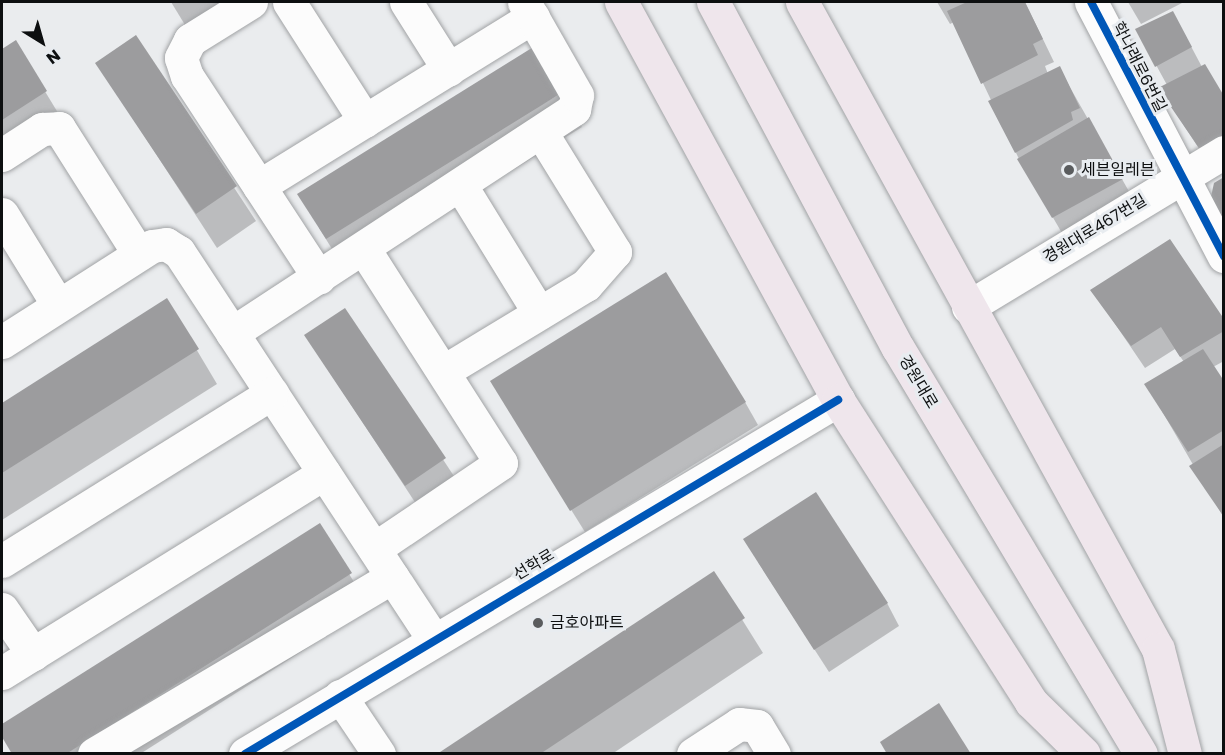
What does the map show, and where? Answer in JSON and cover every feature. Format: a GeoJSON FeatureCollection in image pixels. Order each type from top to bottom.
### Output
{"type":"FeatureCollection","features":[{"type":"Feature","properties":{"kind":"main road"},"geometry":{"type":"LineString","coordinates":[[621,2],[838,400],[1031,702],[1084,753]]}},
{"type":"Feature","properties":{"kind":"main road","name":"경원대로"},"geometry":{"type":"LineString","coordinates":[[713,2],[898,348],[1141,753]]}},
{"type":"Feature","properties":{"kind":"main road"},"geometry":{"type":"LineString","coordinates":[[802,2],[1158,649],[1185,753]]}},
{"type":"Feature","properties":{"kind":"street"},"geometry":{"type":"LineString","coordinates":[[251,2],[190,40],[181,58],[187,76],[319,278]]}},
{"type":"Feature","properties":{"kind":"street"},"geometry":{"type":"LineString","coordinates":[[289,2],[365,121]]}},
{"type":"Feature","properties":{"kind":"street"},"geometry":{"type":"LineString","coordinates":[[406,2],[449,70]]}},
{"type":"Feature","properties":{"kind":"street","name":"학나래로6번길"},"geometry":{"type":"LineString","coordinates":[[1091,2],[1180,178],[1224,256]]}},
{"type":"Feature","properties":{"kind":"street"},"geometry":{"type":"LineString","coordinates":[[232,333],[542,134],[574,109],[577,95],[529,9],[449,70],[259,186]]}},
{"type":"Feature","properties":{"kind":"street"},"geometry":{"type":"LineString","coordinates":[[2,154],[42,129],[59,128],[139,254]]}},
{"type":"Feature","properties":{"kind":"street"},"geometry":{"type":"LineString","coordinates":[[444,371],[586,285],[615,252],[542,134]]}},
{"type":"Feature","properties":{"kind":"street","name":"경원대로467번길"},"geometry":{"type":"LineString","coordinates":[[968,307],[1224,152]]}},
{"type":"Feature","properties":{"kind":"street"},"geometry":{"type":"LineString","coordinates":[[461,186],[539,313]]}},
{"type":"Feature","properties":{"kind":"street"},"geometry":{"type":"LineString","coordinates":[[2,214],[58,306]]}},
{"type":"Feature","properties":{"kind":"street"},"geometry":{"type":"LineString","coordinates":[[2,342],[139,254],[166,244],[179,252],[434,640]]}},
{"type":"Feature","properties":{"kind":"street"},"geometry":{"type":"LineString","coordinates":[[364,249],[501,463],[374,549]]}},
{"type":"Feature","properties":{"kind":"street"},"geometry":{"type":"LineString","coordinates":[[2,561],[272,393]]}},
{"type":"Feature","properties":{"kind":"street","name":"선학로"},"geometry":{"type":"LineString","coordinates":[[245,753],[838,400]]}},
{"type":"Feature","properties":{"kind":"street"},"geometry":{"type":"LineString","coordinates":[[2,673],[324,473]]}},
{"type":"Feature","properties":{"kind":"street"},"geometry":{"type":"LineString","coordinates":[[94,753],[392,577]]}},
{"type":"Feature","properties":{"kind":"street"},"geometry":{"type":"LineString","coordinates":[[2,609],[33,654]]}},
{"type":"Feature","properties":{"kind":"street"},"geometry":{"type":"LineString","coordinates":[[340,696],[379,753]]}},
{"type":"Feature","properties":{"kind":"street"},"geometry":{"type":"LineString","coordinates":[[693,753],[739,724],[757,726],[774,753]]}},
{"type":"Feature","properties":{"kind":"building"},"geometry":{"type":"Polygon","coordinates":[[[967,2],[1025,2],[1043,39],[1033,44],[1038,55],[981,84],[947,11],[967,2]]]}},
{"type":"Feature","properties":{"kind":"building"},"geometry":{"type":"Polygon","coordinates":[[[1173,11],[1192,47],[1155,67],[1135,29],[1173,11]]]}},
{"type":"Feature","properties":{"kind":"building"},"geometry":{"type":"Polygon","coordinates":[[[136,35],[237,186],[196,214],[95,63],[136,35]]]}},
{"type":"Feature","properties":{"kind":"building"},"geometry":{"type":"Polygon","coordinates":[[[16,40],[47,91],[2,120],[2,49],[16,40]]]}},
{"type":"Feature","properties":{"kind":"building"},"geometry":{"type":"Polygon","coordinates":[[[535,46],[563,92],[326,239],[297,194],[535,46]]]}},
{"type":"Feature","properties":{"kind":"building"},"geometry":{"type":"Polygon","coordinates":[[[1205,64],[1224,96],[1224,138],[1199,148],[1158,88],[1205,64]]]}},
{"type":"Feature","properties":{"kind":"building"},"geometry":{"type":"Polygon","coordinates":[[[1060,66],[1080,108],[1071,112],[1073,120],[1015,153],[988,101],[1060,66]]]}},
{"type":"Feature","properties":{"kind":"building"},"geometry":{"type":"Polygon","coordinates":[[[1089,117],[1123,179],[1052,218],[1017,159],[1089,117]]]}},
{"type":"Feature","properties":{"kind":"building"},"geometry":{"type":"Polygon","coordinates":[[[1224,177],[1224,220],[1210,201],[1214,183],[1224,177]]]}},
{"type":"Feature","properties":{"kind":"building"},"geometry":{"type":"Polygon","coordinates":[[[1170,239],[1224,319],[1224,331],[1180,357],[1161,327],[1131,346],[1090,290],[1170,239]]]}},
{"type":"Feature","properties":{"kind":"building"},"geometry":{"type":"Polygon","coordinates":[[[666,272],[746,402],[570,511],[490,381],[666,272]]]}},
{"type":"Feature","properties":{"kind":"building"},"geometry":{"type":"Polygon","coordinates":[[[167,298],[199,349],[2,473],[2,403],[167,298]]]}},
{"type":"Feature","properties":{"kind":"building"},"geometry":{"type":"Polygon","coordinates":[[[345,308],[446,458],[405,486],[304,335],[345,308]]]}},
{"type":"Feature","properties":{"kind":"building"},"geometry":{"type":"Polygon","coordinates":[[[1203,349],[1224,381],[1224,430],[1188,452],[1144,384],[1203,349]]]}},
{"type":"Feature","properties":{"kind":"building"},"geometry":{"type":"Polygon","coordinates":[[[1224,444],[1224,517],[1189,466],[1224,444]]]}},
{"type":"Feature","properties":{"kind":"building"},"geometry":{"type":"Polygon","coordinates":[[[816,492],[888,603],[814,650],[743,539],[816,492]]]}},
{"type":"Feature","properties":{"kind":"building"},"geometry":{"type":"Polygon","coordinates":[[[320,523],[352,573],[66,754],[12,754],[2,737],[2,724],[320,523]]]}},
{"type":"Feature","properties":{"kind":"building"},"geometry":{"type":"Polygon","coordinates":[[[714,571],[745,618],[540,754],[437,754],[714,571]]]}},
{"type":"Feature","properties":{"kind":"building"},"geometry":{"type":"Polygon","coordinates":[[[939,703],[971,754],[887,754],[880,742],[939,703]]]}},
{"type":"Feature","properties":{"kind":"cycle path"},"geometry":{"type":"LineString","coordinates":[[1091,2],[1224,256]]}},
{"type":"Feature","properties":{"kind":"cycle path"},"geometry":{"type":"LineString","coordinates":[[245,754],[838,400]]}},
{"type":"Feature","properties":{"kind":"place","name":"세븐일레븐"},"geometry":{"type":"Point","coordinates":[1069,170]}},
{"type":"Feature","properties":{"kind":"place","name":"금호아파트"},"geometry":{"type":"Point","coordinates":[538,623]}}]}
